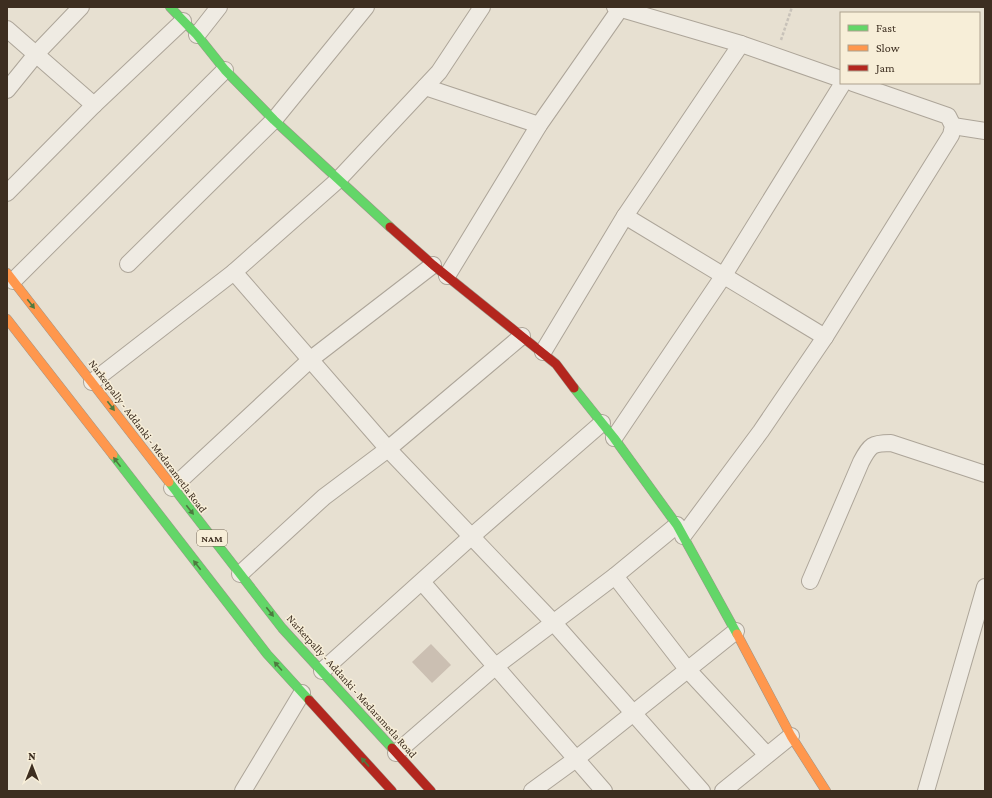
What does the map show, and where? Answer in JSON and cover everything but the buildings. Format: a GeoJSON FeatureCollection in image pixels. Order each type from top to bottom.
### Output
{"type":"FeatureCollection","features":[{"type":"Feature","properties":{"kind":"main road"},"geometry":{"type":"LineString","coordinates":[[170,7],[197,35],[225,70],[274,120],[338,180],[433,265],[556,364],[614,438],[680,530],[736,631],[791,736],[826,791]]}},
{"type":"Feature","properties":{"kind":"main road","name":"Narketpally - Addanki - Medarametla Road"},"geometry":{"type":"LineString","coordinates":[[10,277],[282,628],[431,791]]}},
{"type":"Feature","properties":{"kind":"main road","name":"NAM"},"geometry":{"type":"LineString","coordinates":[[7,319],[267,654],[392,791]]}},
{"type":"Feature","properties":{"kind":"street"},"geometry":{"type":"LineString","coordinates":[[7,90],[37,54],[81,7]]}},
{"type":"Feature","properties":{"kind":"street"},"geometry":{"type":"LineString","coordinates":[[197,35],[219,7]]}},
{"type":"Feature","properties":{"kind":"street"},"geometry":{"type":"LineString","coordinates":[[128,264],[274,120],[366,7]]}},
{"type":"Feature","properties":{"kind":"street"},"geometry":{"type":"LineString","coordinates":[[92,382],[234,272],[338,180],[439,72],[482,7]]}},
{"type":"Feature","properties":{"kind":"street"},"geometry":{"type":"LineString","coordinates":[[447,276],[539,125],[617,8],[741,44],[840,79]]}},
{"type":"Feature","properties":{"kind":"street"},"geometry":{"type":"LineString","coordinates":[[7,193],[94,105],[183,21]]}},
{"type":"Feature","properties":{"kind":"street"},"geometry":{"type":"LineString","coordinates":[[7,29],[94,105]]}},
{"type":"Feature","properties":{"kind":"street"},"geometry":{"type":"LineString","coordinates":[[542,352],[625,216],[741,44]]}},
{"type":"Feature","properties":{"kind":"street"},"geometry":{"type":"LineString","coordinates":[[10,277],[225,70]]}},
{"type":"Feature","properties":{"kind":"street"},"geometry":{"type":"LineString","coordinates":[[614,438],[724,275],[842,84]]}},
{"type":"Feature","properties":{"kind":"street"},"geometry":{"type":"LineString","coordinates":[[396,752],[496,666],[615,576],[680,530],[761,431],[824,337],[951,135],[954,126],[948,116],[941,113],[856,84]]}},
{"type":"Feature","properties":{"kind":"street"},"geometry":{"type":"LineString","coordinates":[[425,87],[539,125]]}},
{"type":"Feature","properties":{"kind":"street"},"geometry":{"type":"LineString","coordinates":[[954,126],[985,131]]}},
{"type":"Feature","properties":{"kind":"street"},"geometry":{"type":"LineString","coordinates":[[625,216],[824,337]]}},
{"type":"Feature","properties":{"kind":"street"},"geometry":{"type":"LineString","coordinates":[[172,488],[311,359],[433,265]]}},
{"type":"Feature","properties":{"kind":"street"},"geometry":{"type":"LineString","coordinates":[[234,272],[388,449],[553,622],[702,791]]}},
{"type":"Feature","properties":{"kind":"street"},"geometry":{"type":"LineString","coordinates":[[240,574],[324,497],[388,449],[522,336]]}},
{"type":"Feature","properties":{"kind":"street"},"geometry":{"type":"LineString","coordinates":[[322,671],[472,536],[602,423]]}},
{"type":"Feature","properties":{"kind":"street"},"geometry":{"type":"LineString","coordinates":[[810,581],[861,462],[868,449],[876,443],[891,443],[985,474]]}},
{"type":"Feature","properties":{"kind":"street"},"geometry":{"type":"LineString","coordinates":[[615,576],[687,669],[767,755]]}},
{"type":"Feature","properties":{"kind":"street"},"geometry":{"type":"LineString","coordinates":[[422,582],[604,791]]}},
{"type":"Feature","properties":{"kind":"street"},"geometry":{"type":"LineString","coordinates":[[926,791],[985,587]]}},
{"type":"Feature","properties":{"kind":"street"},"geometry":{"type":"LineString","coordinates":[[532,791],[576,759],[736,631]]}},
{"type":"Feature","properties":{"kind":"street"},"geometry":{"type":"LineString","coordinates":[[243,791],[302,693]]}},
{"type":"Feature","properties":{"kind":"street"},"geometry":{"type":"LineString","coordinates":[[723,791],[791,736]]}},
{"type":"Feature","properties":{"kind":"path"},"geometry":{"type":"LineString","coordinates":[[775,56],[792,7]]}},
{"type":"Feature","properties":{"kind":"traffic: fast"},"geometry":{"type":"LineString","coordinates":[[170,7],[197,35],[225,70],[274,120],[390,227]]}},
{"type":"Feature","properties":{"kind":"traffic: fast"},"geometry":{"type":"LineString","coordinates":[[574,388],[614,438],[677,525],[737,634]]}},
{"type":"Feature","properties":{"kind":"traffic: fast"},"geometry":{"type":"LineString","coordinates":[[113,455],[267,654],[309,700]]}},
{"type":"Feature","properties":{"kind":"traffic: fast"},"geometry":{"type":"LineString","coordinates":[[169,482],[282,628],[392,748]]}},
{"type":"Feature","properties":{"kind":"traffic: slow"},"geometry":{"type":"LineString","coordinates":[[7,273],[169,482]]}},
{"type":"Feature","properties":{"kind":"traffic: slow"},"geometry":{"type":"LineString","coordinates":[[7,319],[113,455]]}},
{"type":"Feature","properties":{"kind":"traffic: slow"},"geometry":{"type":"LineString","coordinates":[[737,634],[791,736],[826,791]]}},
{"type":"Feature","properties":{"kind":"traffic: jam"},"geometry":{"type":"LineString","coordinates":[[390,227],[433,265],[556,364],[574,388]]}},
{"type":"Feature","properties":{"kind":"traffic: jam"},"geometry":{"type":"LineString","coordinates":[[309,700],[392,791]]}},
{"type":"Feature","properties":{"kind":"traffic: jam"},"geometry":{"type":"LineString","coordinates":[[392,748],[431,791]]}}]}
